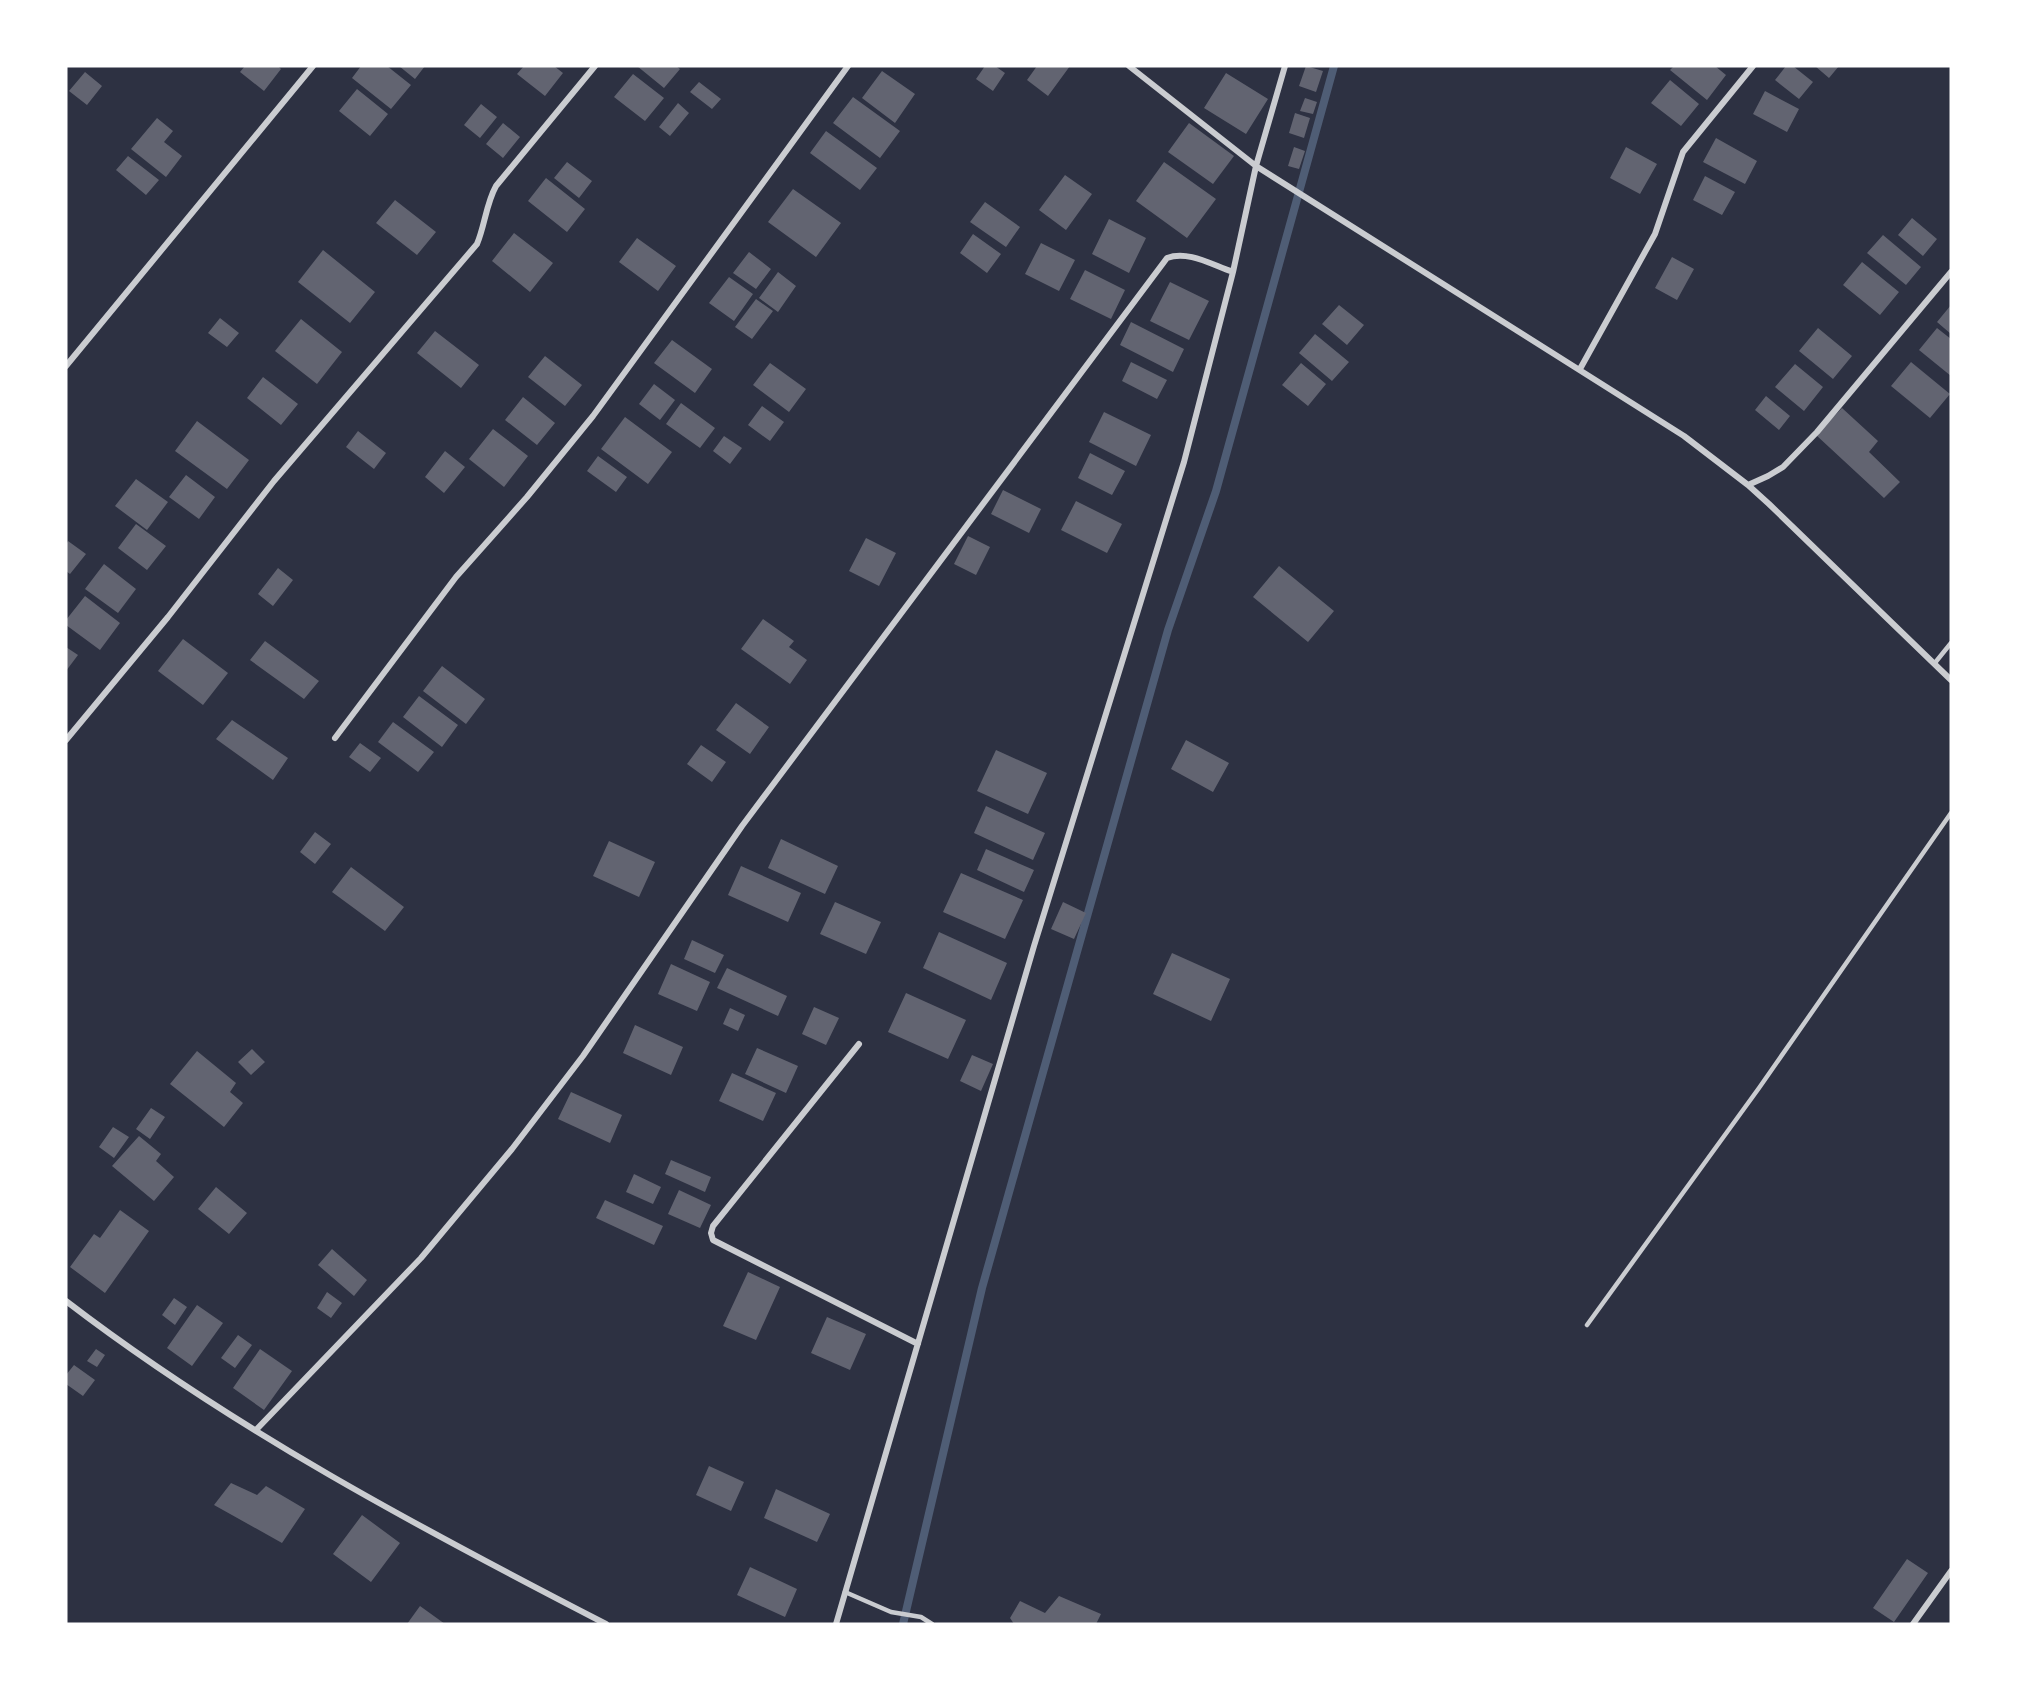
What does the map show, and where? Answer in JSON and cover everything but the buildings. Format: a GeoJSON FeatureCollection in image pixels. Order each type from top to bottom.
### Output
{"type":"FeatureCollection","features":[{"type":"Feature","properties":{"kind":"street"},"geometry":{"type":"LineString","coordinates":[[66,366],[313,66]]}},
{"type":"Feature","properties":{"kind":"street"},"geometry":{"type":"LineString","coordinates":[[66,740],[168,617],[274,481],[477,244],[483,229],[490,196],[496,186],[595,66]]}},
{"type":"Feature","properties":{"kind":"street"},"geometry":{"type":"LineString","coordinates":[[335,738],[456,577],[593,416],[848,66]]}},
{"type":"Feature","properties":{"kind":"street"},"geometry":{"type":"LineString","coordinates":[[1129,66],[1256,166],[1684,436],[1748,485],[1951,680]]}},
{"type":"Feature","properties":{"kind":"street"},"geometry":{"type":"LineString","coordinates":[[836,1624],[1034,946],[1184,462],[1233,272],[1256,166],[1285,66]]}},
{"type":"Feature","properties":{"kind":"street"},"geometry":{"type":"LineString","coordinates":[[1580,369],[1655,234],[1683,152],[1753,66]]}},
{"type":"Feature","properties":{"kind":"street"},"geometry":{"type":"LineString","coordinates":[[256,1430],[421,1258],[513,1149],[583,1056],[742,826],[1167,258],[1178,254],[1189,255],[1233,272]]}},
{"type":"Feature","properties":{"kind":"street"},"geometry":{"type":"LineString","coordinates":[[1748,485],[1783,467],[1816,432],[1951,272]]}},
{"type":"Feature","properties":{"kind":"street"},"geometry":{"type":"LineString","coordinates":[[859,1044],[713,1226],[711,1233],[713,1240],[918,1344]]}},
{"type":"Feature","properties":{"kind":"street"},"geometry":{"type":"LineString","coordinates":[[66,1301],[140,1355],[332,1477],[459,1548],[606,1624]]}},
{"type":"Feature","properties":{"kind":"street"},"geometry":{"type":"LineString","coordinates":[[1913,1624],[1951,1571]]}},
{"type":"Feature","properties":{"kind":"lane"},"geometry":{"type":"LineString","coordinates":[[1934,664],[1951,643]]}},
{"type":"Feature","properties":{"kind":"lane"},"geometry":{"type":"LineString","coordinates":[[1587,1325],[1759,1088],[1951,813]]}},
{"type":"Feature","properties":{"kind":"lane"},"geometry":{"type":"LineString","coordinates":[[845,1592],[891,1612],[921,1617],[932,1624]]}},
{"type":"Feature","properties":{"kind":"waterway"},"geometry":{"type":"LineString","coordinates":[[903,1624],[982,1288],[1168,630],[1216,491],[1334,66]]}}]}
